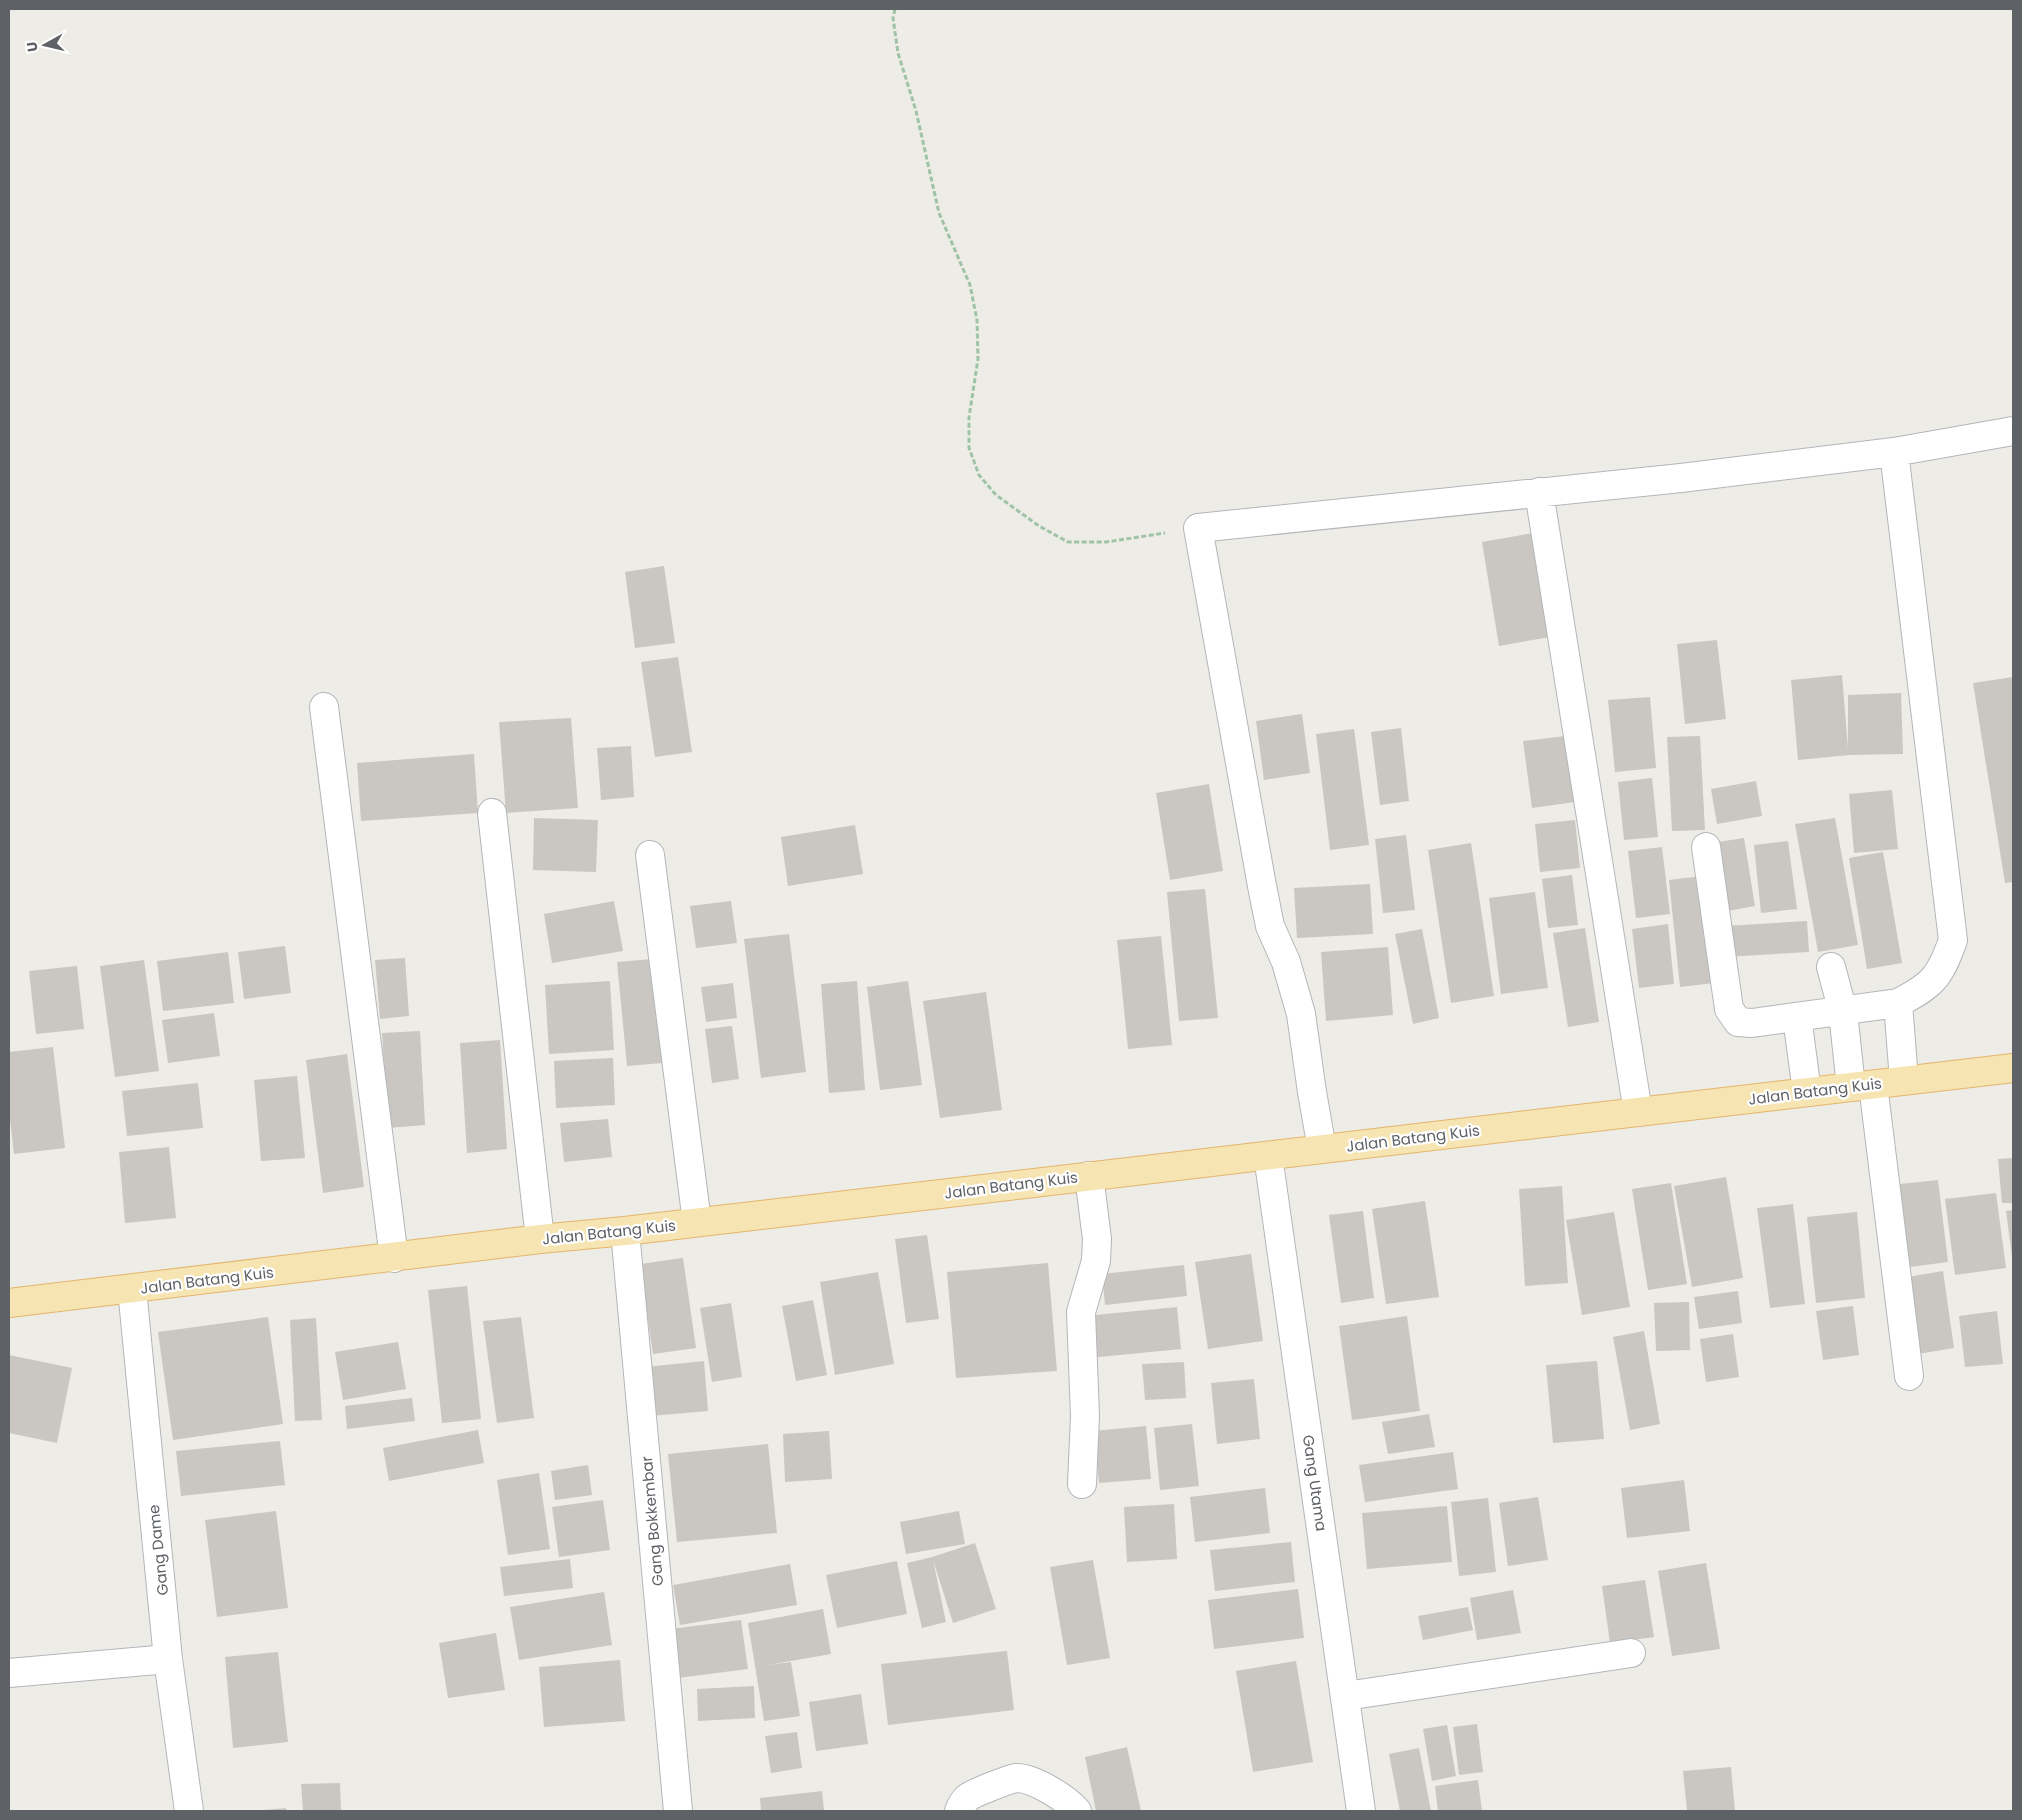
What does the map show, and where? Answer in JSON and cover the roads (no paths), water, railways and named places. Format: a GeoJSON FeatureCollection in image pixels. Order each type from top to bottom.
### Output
{"type":"FeatureCollection","features":[{"type":"Feature","properties":{"kind":"main road","name":"Jalan Batang Kuis"},"geometry":{"type":"LineString","coordinates":[[9,1303],[540,1239],[625,1231],[1638,1112],[1805,1080],[1862,1086],[2013,1068]]}},
{"type":"Feature","properties":{"kind":"street"},"geometry":{"type":"LineString","coordinates":[[1322,1149],[1301,1014],[1286,962],[1270,926],[1262,886],[1198,528],[1681,478],[1894,452],[2013,431]]}},
{"type":"Feature","properties":{"kind":"street"},"geometry":{"type":"LineString","coordinates":[[1706,847],[1729,1010],[1738,1022],[1798,1027],[1898,1003],[1924,989],[1944,966],[1953,940],[1894,452]]}},
{"type":"Feature","properties":{"kind":"street"},"geometry":{"type":"LineString","coordinates":[[1539,492],[1638,1112]]}},
{"type":"Feature","properties":{"kind":"street"},"geometry":{"type":"LineString","coordinates":[[324,707],[394,1258]]}},
{"type":"Feature","properties":{"kind":"street"},"geometry":{"type":"LineString","coordinates":[[492,813],[540,1239]]}},
{"type":"Feature","properties":{"kind":"street"},"geometry":{"type":"LineString","coordinates":[[650,855],[698,1222]]}},
{"type":"Feature","properties":{"kind":"street"},"geometry":{"type":"LineString","coordinates":[[1831,967],[1843,1017],[1847,1049],[1862,1086],[1909,1376]]}},
{"type":"Feature","properties":{"kind":"street"},"geometry":{"type":"LineString","coordinates":[[1898,1003],[1904,1080]]}},
{"type":"Feature","properties":{"kind":"street"},"geometry":{"type":"LineString","coordinates":[[1798,1027],[1805,1080]]}},
{"type":"Feature","properties":{"kind":"street","name":"Gang Utama"},"geometry":{"type":"LineString","coordinates":[[1268,1156],[1361,1811]]}},
{"type":"Feature","properties":{"kind":"street"},"geometry":{"type":"LineString","coordinates":[[1082,1484],[1085,1416],[1082,1312],[1096,1261],[1097,1239],[1089,1176]]}},
{"type":"Feature","properties":{"kind":"street","name":"Gang Bokkembar"},"geometry":{"type":"LineString","coordinates":[[625,1231],[678,1811]]}},
{"type":"Feature","properties":{"kind":"street","name":"Gang Dame"},"geometry":{"type":"LineString","coordinates":[[132,1289],[168,1659],[189,1811]]}},
{"type":"Feature","properties":{"kind":"street"},"geometry":{"type":"LineString","coordinates":[[1346,1696],[1631,1653]]}},
{"type":"Feature","properties":{"kind":"street"},"geometry":{"type":"LineString","coordinates":[[9,1673],[168,1659]]}},
{"type":"Feature","properties":{"kind":"street"},"geometry":{"type":"LineString","coordinates":[[959,1811],[968,1797],[1017,1778],[1034,1782],[1068,1802],[1077,1811]]}}]}
